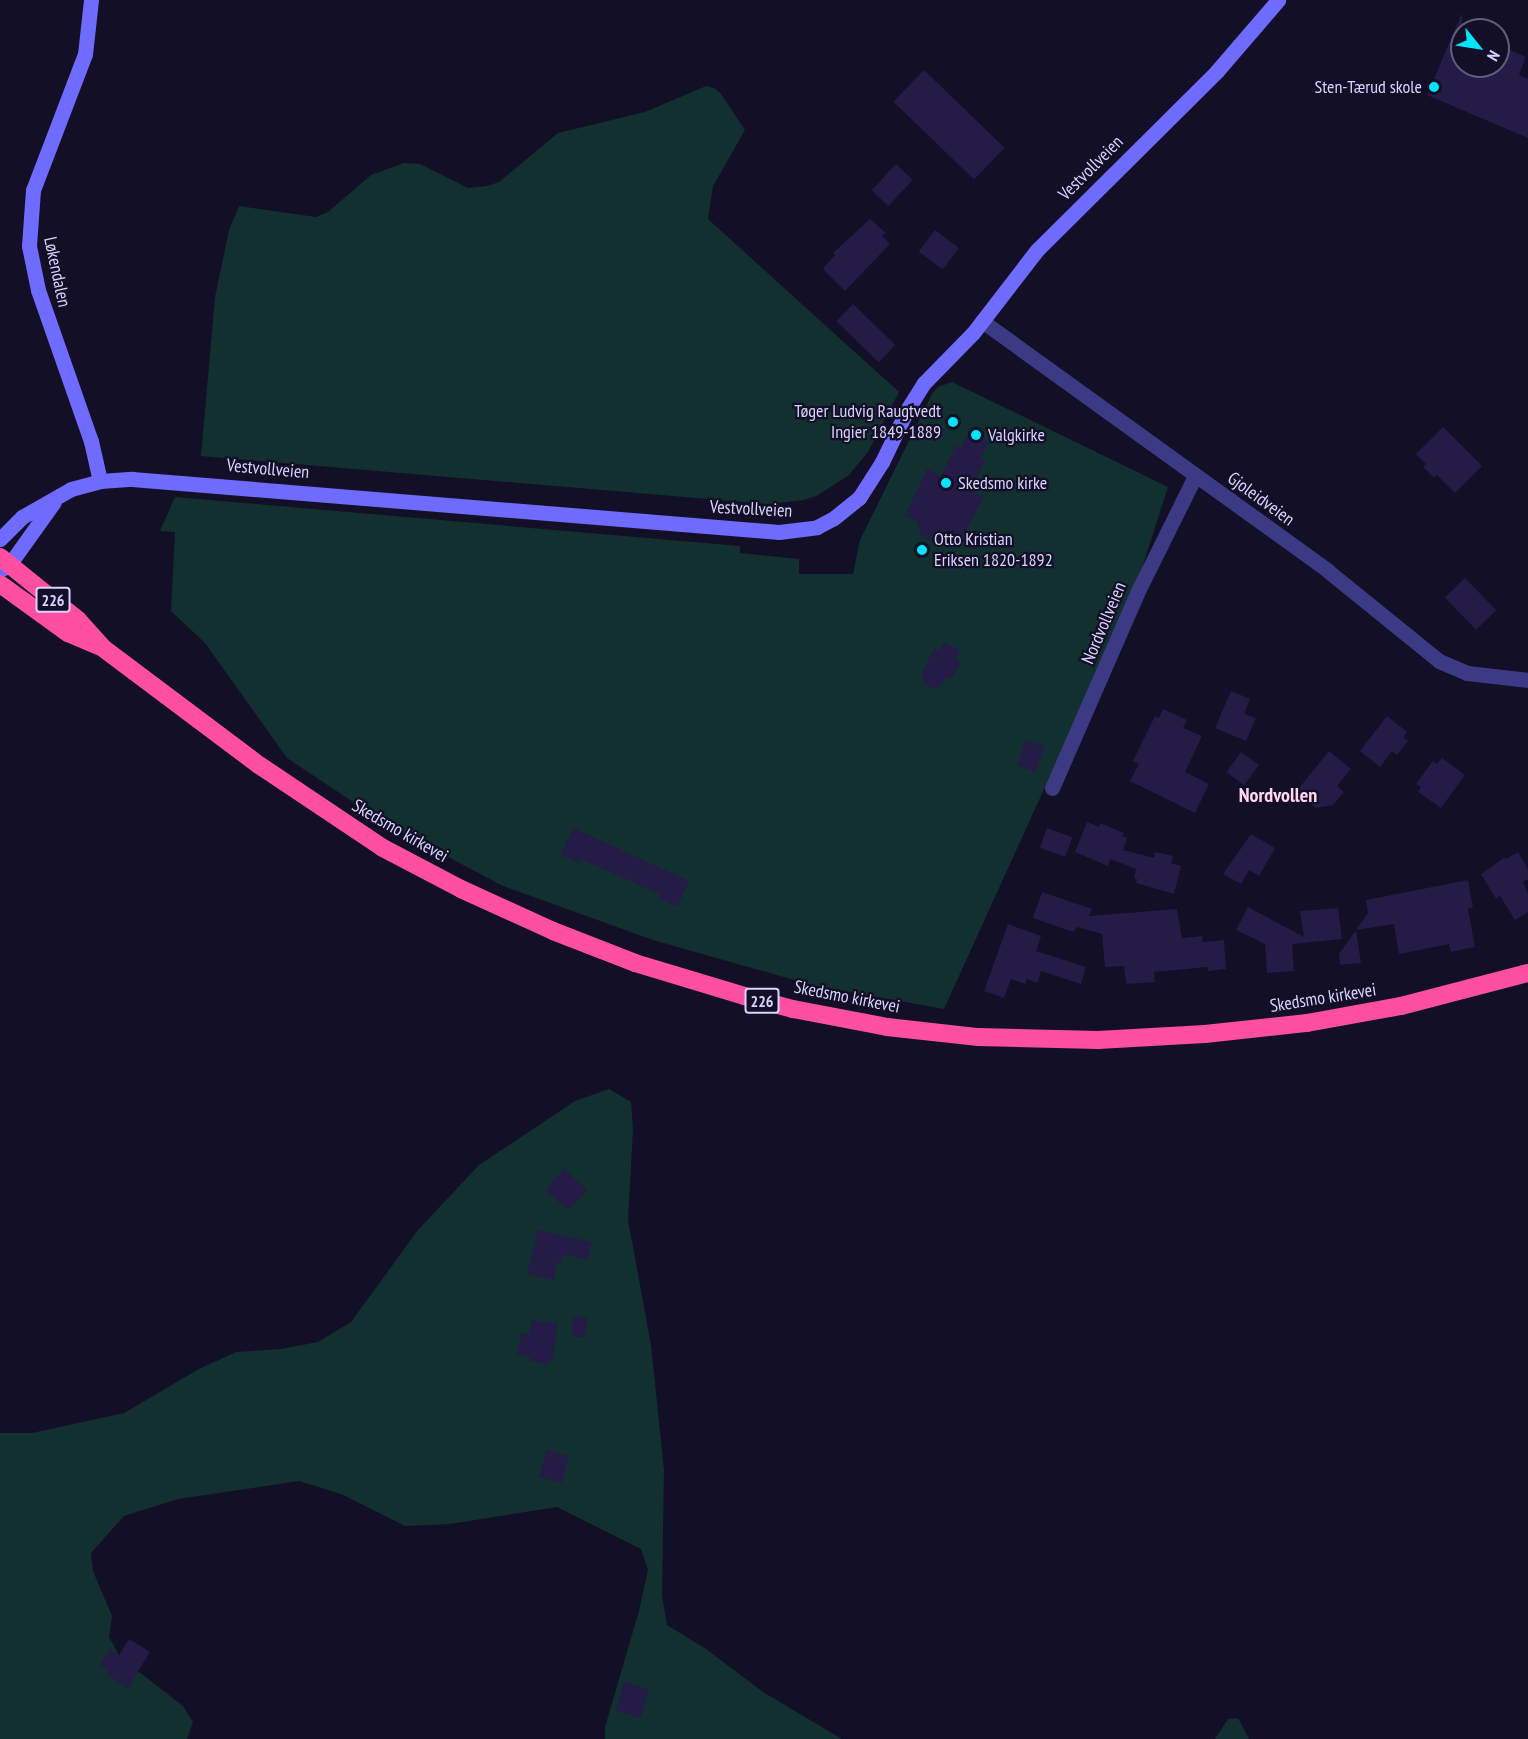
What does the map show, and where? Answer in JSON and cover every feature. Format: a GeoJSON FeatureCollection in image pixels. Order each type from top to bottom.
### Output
{"type":"FeatureCollection","features":[{"type":"Feature","properties":{"kind":"highway","name":"Skedsmo kirkevei"},"geometry":{"type":"LineString","coordinates":[[3,564],[78,620],[103,648],[302,795],[383,848],[509,912],[596,949],[672,975],[793,1009],[887,1027],[978,1037],[1065,1040],[1149,1038],[1260,1029],[1355,1015],[1434,998],[1528,973]]}},
{"type":"Feature","properties":{"kind":"highway","name":"Skedsmo kirkevei"},"geometry":{"type":"LineString","coordinates":[[0,584],[68,633],[103,648]]}},
{"type":"Feature","properties":{"kind":"street","name":"Løkendalen"},"geometry":{"type":"LineString","coordinates":[[91,0],[85,54],[33,190],[29,246],[38,290],[91,441],[100,481]]}},
{"type":"Feature","properties":{"kind":"street","name":"Vestvollveien"},"geometry":{"type":"LineString","coordinates":[[0,539],[22,517],[71,489],[100,481],[157,479],[779,532],[804,530],[834,518],[859,498],[882,462],[907,410],[924,383],[982,321],[1037,250],[1217,71],[1278,0]]}},
{"type":"Feature","properties":{"kind":"street","name":"Gjoleidveien"},"geometry":{"type":"LineString","coordinates":[[982,321],[1328,571],[1439,661],[1467,673],[1528,680]]}},
{"type":"Feature","properties":{"kind":"street","name":"Nordvollveien"},"geometry":{"type":"LineString","coordinates":[[1052,788],[1140,587],[1195,476]]}},
{"type":"Feature","properties":{"kind":"street","name":"Vestvollveien"},"geometry":{"type":"LineString","coordinates":[[3,564],[55,500]]}},
{"type":"Feature","properties":{"kind":"green space"},"geometry":{"type":"Polygon","coordinates":[[[706,86],[714,88],[721,94],[745,130],[713,186],[708,219],[899,392],[868,452],[848,476],[818,495],[804,500],[768,504],[201,456],[215,297],[229,230],[239,206],[316,217],[328,212],[371,175],[404,163],[420,164],[468,188],[487,186],[499,182],[558,133],[645,112],[706,86]]]}},
{"type":"Feature","properties":{"kind":"green space"},"geometry":{"type":"Polygon","coordinates":[[[952,382],[1168,487],[1136,587],[944,1009],[812,985],[653,940],[503,886],[386,824],[287,758],[205,643],[171,611],[175,532],[160,531],[175,497],[740,546],[740,553],[799,559],[799,574],[853,574],[860,540],[932,394],[938,387],[952,382]]]}},
{"type":"Feature","properties":{"kind":"green space"},"geometry":{"type":"Polygon","coordinates":[[[609,1089],[631,1102],[633,1130],[628,1220],[651,1345],[664,1470],[662,1596],[667,1625],[706,1649],[763,1692],[842,1739],[605,1739],[605,1727],[639,1611],[648,1570],[641,1549],[557,1507],[450,1524],[405,1526],[341,1494],[299,1481],[178,1499],[124,1516],[91,1553],[93,1571],[112,1616],[109,1637],[120,1657],[183,1706],[193,1722],[187,1739],[0,1739],[0,1433],[32,1433],[124,1413],[199,1369],[236,1352],[281,1349],[318,1342],[351,1322],[418,1230],[479,1165],[575,1101],[609,1089]]]}},
{"type":"Feature","properties":{"kind":"green space"},"geometry":{"type":"Polygon","coordinates":[[[1238,1718],[1249,1739],[1215,1739],[1228,1719],[1238,1718]]]}},
{"type":"Feature","properties":{"kind":"building"},"geometry":{"type":"Polygon","coordinates":[[[1450,41],[1450,78],[1510,78],[1510,50],[1526,57],[1519,75],[1528,79],[1528,138],[1427,95],[1450,41]]]}},
{"type":"Feature","properties":{"kind":"building"},"geometry":{"type":"Polygon","coordinates":[[[924,70],[1005,148],[974,179],[893,102],[924,70]]]}},
{"type":"Feature","properties":{"kind":"building"},"geometry":{"type":"Polygon","coordinates":[[[896,164],[913,180],[888,206],[871,190],[896,164]]]}},
{"type":"Feature","properties":{"kind":"building"},"geometry":{"type":"Polygon","coordinates":[[[870,219],[886,233],[882,236],[890,244],[845,291],[823,269],[835,255],[833,253],[870,219]]]}},
{"type":"Feature","properties":{"kind":"building"},"geometry":{"type":"Polygon","coordinates":[[[935,230],[959,248],[943,270],[919,252],[935,230]]]}},
{"type":"Feature","properties":{"kind":"building"},"geometry":{"type":"Polygon","coordinates":[[[853,304],[895,345],[879,362],[836,321],[853,304]]]}},
{"type":"Feature","properties":{"kind":"building"},"geometry":{"type":"Polygon","coordinates":[[[1443,427],[1482,466],[1455,493],[1437,475],[1434,478],[1423,467],[1426,464],[1416,454],[1443,427]]]}},
{"type":"Feature","properties":{"kind":"building","name":"Skedsmo kirke"},"geometry":{"type":"Polygon","coordinates":[[[969,432],[989,442],[981,458],[985,460],[970,491],[984,497],[959,543],[946,537],[933,542],[921,536],[917,522],[905,516],[927,469],[941,476],[956,445],[961,448],[969,432]]]}},
{"type":"Feature","properties":{"kind":"building"},"geometry":{"type":"Polygon","coordinates":[[[1465,578],[1496,610],[1476,630],[1445,597],[1465,578]]]}},
{"type":"Feature","properties":{"kind":"building"},"geometry":{"type":"Polygon","coordinates":[[[944,642],[960,650],[956,660],[961,662],[952,679],[947,677],[942,686],[939,684],[936,690],[925,684],[922,672],[934,648],[939,651],[944,642]]]}},
{"type":"Feature","properties":{"kind":"building"},"geometry":{"type":"Polygon","coordinates":[[[1231,691],[1250,699],[1244,714],[1256,718],[1246,741],[1215,728],[1231,691]]]}},
{"type":"Feature","properties":{"kind":"building"},"geometry":{"type":"Polygon","coordinates":[[[1163,709],[1187,720],[1183,728],[1202,736],[1185,772],[1209,784],[1195,813],[1130,781],[1139,764],[1133,761],[1155,716],[1159,718],[1163,709]]]}},
{"type":"Feature","properties":{"kind":"building"},"geometry":{"type":"Polygon","coordinates":[[[1387,716],[1407,732],[1403,737],[1408,741],[1397,755],[1392,751],[1380,767],[1360,751],[1387,716]]]}},
{"type":"Feature","properties":{"kind":"building"},"geometry":{"type":"Polygon","coordinates":[[[1026,740],[1045,747],[1036,772],[1017,765],[1026,740]]]}},
{"type":"Feature","properties":{"kind":"building"},"geometry":{"type":"Polygon","coordinates":[[[1329,751],[1351,769],[1337,786],[1344,792],[1333,805],[1316,808],[1296,792],[1329,751]]]}},
{"type":"Feature","properties":{"kind":"building"},"geometry":{"type":"Polygon","coordinates":[[[1241,752],[1259,765],[1244,785],[1226,772],[1241,752]]]}},
{"type":"Feature","properties":{"kind":"building"},"geometry":{"type":"Polygon","coordinates":[[[1442,758],[1465,775],[1441,808],[1418,792],[1421,787],[1416,784],[1433,761],[1437,764],[1442,758]]]}},
{"type":"Feature","properties":{"kind":"building"},"geometry":{"type":"Polygon","coordinates":[[[1087,822],[1099,827],[1100,823],[1124,833],[1122,836],[1127,838],[1123,850],[1154,858],[1155,852],[1173,856],[1171,863],[1181,866],[1174,894],[1136,883],[1137,879],[1134,878],[1136,869],[1110,859],[1108,866],[1075,852],[1087,822]]]}},
{"type":"Feature","properties":{"kind":"building"},"geometry":{"type":"Polygon","coordinates":[[[573,828],[689,881],[677,907],[659,899],[661,895],[626,879],[580,859],[579,863],[561,855],[573,828]]]}},
{"type":"Feature","properties":{"kind":"building"},"geometry":{"type":"Polygon","coordinates":[[[1047,828],[1072,837],[1065,857],[1040,848],[1047,828]]]}},
{"type":"Feature","properties":{"kind":"building"},"geometry":{"type":"Polygon","coordinates":[[[1251,834],[1275,848],[1259,876],[1249,870],[1241,884],[1223,874],[1251,834]]]}},
{"type":"Feature","properties":{"kind":"building"},"geometry":{"type":"Polygon","coordinates":[[[1518,852],[1528,869],[1528,879],[1523,882],[1528,893],[1528,912],[1515,920],[1500,896],[1496,899],[1481,874],[1505,857],[1506,859],[1518,852]]]}},
{"type":"Feature","properties":{"kind":"building"},"geometry":{"type":"Polygon","coordinates":[[[1468,880],[1473,908],[1468,909],[1475,947],[1451,952],[1449,944],[1399,954],[1394,924],[1356,930],[1361,963],[1340,965],[1339,954],[1368,913],[1366,900],[1468,880]]]}},
{"type":"Feature","properties":{"kind":"building"},"geometry":{"type":"Polygon","coordinates":[[[1042,892],[1092,909],[1089,916],[1177,909],[1182,938],[1202,936],[1203,942],[1224,940],[1226,969],[1208,971],[1207,967],[1154,972],[1155,982],[1126,984],[1124,966],[1105,967],[1102,934],[1077,927],[1073,932],[1033,918],[1042,892]]]}},
{"type":"Feature","properties":{"kind":"building"},"geometry":{"type":"Polygon","coordinates":[[[1248,907],[1304,937],[1300,911],[1338,908],[1342,939],[1292,944],[1294,971],[1267,973],[1265,944],[1236,930],[1248,907]]]}},
{"type":"Feature","properties":{"kind":"building"},"geometry":{"type":"Polygon","coordinates":[[[1008,924],[1041,936],[1036,951],[1086,967],[1081,984],[1041,971],[1037,983],[1027,979],[1025,984],[1011,979],[1004,998],[984,991],[1008,924]]]}},
{"type":"Feature","properties":{"kind":"building"},"geometry":{"type":"Polygon","coordinates":[[[564,1169],[587,1190],[568,1211],[545,1190],[564,1169]]]}},
{"type":"Feature","properties":{"kind":"building"},"geometry":{"type":"Polygon","coordinates":[[[538,1230],[592,1242],[587,1260],[563,1254],[561,1263],[557,1263],[554,1280],[527,1274],[538,1230]]]}},
{"type":"Feature","properties":{"kind":"building"},"geometry":{"type":"Polygon","coordinates":[[[574,1316],[588,1318],[585,1338],[571,1336],[574,1316]]]}},
{"type":"Feature","properties":{"kind":"building"},"geometry":{"type":"Polygon","coordinates":[[[532,1320],[558,1324],[552,1361],[548,1364],[530,1361],[531,1358],[517,1354],[521,1333],[529,1334],[532,1320]]]}},
{"type":"Feature","properties":{"kind":"building"},"geometry":{"type":"Polygon","coordinates":[[[546,1450],[568,1455],[562,1482],[540,1477],[546,1450]]]}},
{"type":"Feature","properties":{"kind":"building"},"geometry":{"type":"Polygon","coordinates":[[[129,1639],[150,1652],[128,1688],[107,1675],[109,1671],[99,1666],[110,1649],[119,1655],[129,1639]]]}},
{"type":"Feature","properties":{"kind":"building"},"geometry":{"type":"Polygon","coordinates":[[[624,1682],[649,1689],[641,1718],[616,1711],[624,1682]]]}},
{"type":"Feature","properties":{"kind":"place","name":"Sten-Tærud skole"},"geometry":{"type":"Point","coordinates":[1434,87]}},
{"type":"Feature","properties":{"kind":"place","name":"Tøger Ludvig Raugtvedt Ingier 1849-1889"},"geometry":{"type":"Point","coordinates":[953,422]}},
{"type":"Feature","properties":{"kind":"place","name":"Valgkirke"},"geometry":{"type":"Point","coordinates":[976,435]}},
{"type":"Feature","properties":{"kind":"place","name":"Skedsmo kirke"},"geometry":{"type":"Point","coordinates":[946,483]}},
{"type":"Feature","properties":{"kind":"place","name":"Otto Kristian Eriksen 1820-1892"},"geometry":{"type":"Point","coordinates":[922,550]}},
{"type":"Feature","properties":{"kind":"district","name":"Nordvollen"},"geometry":{"type":"Point","coordinates":[1278,795]}}]}
